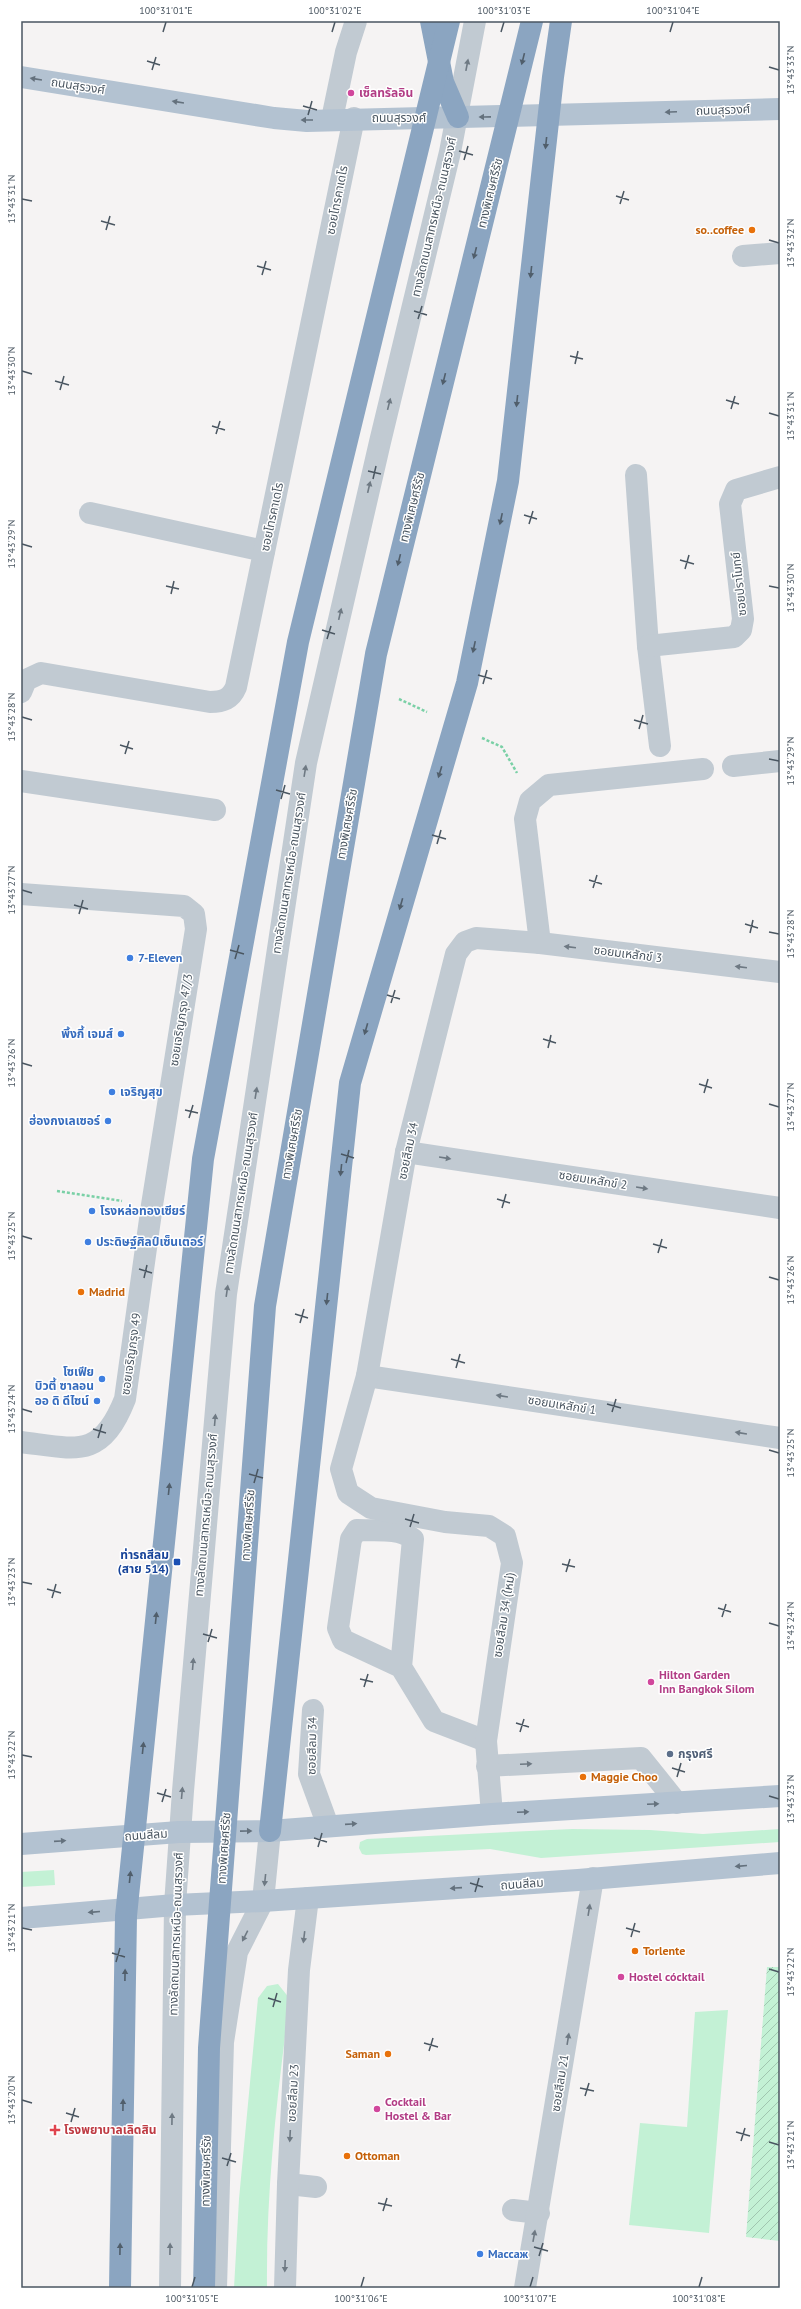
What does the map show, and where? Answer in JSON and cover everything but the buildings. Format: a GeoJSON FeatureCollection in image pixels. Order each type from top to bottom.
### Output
{"type":"FeatureCollection","features":[{"type":"Feature","properties":{"kind":"highway"},"geometry":{"type":"LineString","coordinates":[[431,21],[443,82],[458,117]]}},
{"type":"Feature","properties":{"kind":"highway"},"geometry":{"type":"LineString","coordinates":[[120,2288],[126,1916],[203,1159],[298,642],[449,21]]}},
{"type":"Feature","properties":{"kind":"highway","name":"ทางพิเศษศรีรัช"},"geometry":{"type":"LineString","coordinates":[[204,2288],[209,2048],[265,1306],[376,654],[532,21]]}},
{"type":"Feature","properties":{"kind":"highway"},"geometry":{"type":"LineString","coordinates":[[270,1831],[350,1083],[412,866],[467,683],[508,481],[553,77],[561,21]]}},
{"type":"Feature","properties":{"kind":"main road","name":"ถนนสุรวงศ์"},"geometry":{"type":"LineString","coordinates":[[21,77],[274,118],[307,121],[354,118],[780,109]]}},
{"type":"Feature","properties":{"kind":"main road","name":"ถนนสีลม"},"geometry":{"type":"LineString","coordinates":[[21,1844],[179,1832],[270,1831],[492,1814],[780,1796]]}},
{"type":"Feature","properties":{"kind":"main road","name":"ถนนสีลม"},"geometry":{"type":"LineString","coordinates":[[21,1918],[175,1905],[308,1898],[780,1863]]}},
{"type":"Feature","properties":{"kind":"street"},"geometry":{"type":"LineString","coordinates":[[332,119],[346,52],[356,21]]}},
{"type":"Feature","properties":{"kind":"street","name":"ทางลัดถนนสาทรเหนือ-ถนนสุรวงศ์"},"geometry":{"type":"LineString","coordinates":[[170,2288],[175,1905],[179,1832],[226,1294],[306,763],[458,117],[476,21]]}},
{"type":"Feature","properties":{"kind":"street","name":"ซอยโทรคาเดโร"},"geometry":{"type":"LineString","coordinates":[[21,692],[26,680],[41,673],[210,702],[221,702],[228,699],[236,687],[354,118]]}},
{"type":"Feature","properties":{"kind":"street"},"geometry":{"type":"LineString","coordinates":[[743,256],[780,253]]}},
{"type":"Feature","properties":{"kind":"street"},"geometry":{"type":"LineString","coordinates":[[636,475],[648,646],[660,746]]}},
{"type":"Feature","properties":{"kind":"street","name":"ซอยปราโมทย์"},"geometry":{"type":"LineString","coordinates":[[648,646],[734,637],[741,630],[743,619],[730,504],[736,490],[780,477]]}},
{"type":"Feature","properties":{"kind":"street"},"geometry":{"type":"LineString","coordinates":[[90,513],[264,551]]}},
{"type":"Feature","properties":{"kind":"street"},"geometry":{"type":"LineString","coordinates":[[733,766],[780,761]]}},
{"type":"Feature","properties":{"kind":"street"},"geometry":{"type":"LineString","coordinates":[[540,943],[525,819],[530,802],[549,785],[703,769]]}},
{"type":"Feature","properties":{"kind":"street"},"geometry":{"type":"LineString","coordinates":[[21,781],[215,810]]}},
{"type":"Feature","properties":{"kind":"street","name":"ซอยเจริญกรุง 47/3"},"geometry":{"type":"LineString","coordinates":[[21,894],[168,904],[184,906],[194,914],[196,928],[152,1206]]}},
{"type":"Feature","properties":{"kind":"street","name":"ซอยมเหสักข์ 3"},"geometry":{"type":"LineString","coordinates":[[476,938],[540,943],[780,972]]}},
{"type":"Feature","properties":{"kind":"street","name":"ซอยสีลม 34"},"geometry":{"type":"LineString","coordinates":[[367,1376],[406,1152],[456,954],[465,942],[476,938]]}},
{"type":"Feature","properties":{"kind":"street","name":"ซอยมเหสักข์ 2"},"geometry":{"type":"LineString","coordinates":[[406,1152],[780,1208]]}},
{"type":"Feature","properties":{"kind":"street","name":"ซอยเจริญกรุง 49"},"geometry":{"type":"LineString","coordinates":[[21,1442],[80,1448],[94,1443],[107,1434],[118,1417],[125,1399],[152,1206]]}},
{"type":"Feature","properties":{"kind":"street","name":"ซอยมเหสักข์ 1"},"geometry":{"type":"LineString","coordinates":[[367,1376],[780,1438]]}},
{"type":"Feature","properties":{"kind":"street","name":"ซอยสีลม 34 (ใหม่)"},"geometry":{"type":"LineString","coordinates":[[367,1376],[341,1469],[348,1493],[371,1508],[445,1522],[489,1526],[505,1536],[512,1562],[486,1741],[492,1814]]}},
{"type":"Feature","properties":{"kind":"street"},"geometry":{"type":"LineString","coordinates":[[402,1667],[412,1539],[406,1533],[357,1530],[351,1540],[338,1628],[343,1640],[402,1667],[434,1721],[486,1741]]}},
{"type":"Feature","properties":{"kind":"street","name":"ซอยสีลม 34"},"geometry":{"type":"LineString","coordinates":[[313,1710],[309,1774],[328,1826]]}},
{"type":"Feature","properties":{"kind":"street"},"geometry":{"type":"LineString","coordinates":[[487,1766],[641,1758],[677,1803]]}},
{"type":"Feature","properties":{"kind":"street"},"geometry":{"type":"LineString","coordinates":[[216,2288],[223,2042],[237,1952],[263,1901],[270,1831]]}},
{"type":"Feature","properties":{"kind":"street","name":"ซอยสีลม 21"},"geometry":{"type":"LineString","coordinates":[[525,2288],[539,2213],[593,1878]]}},
{"type":"Feature","properties":{"kind":"street","name":"ซอยสีลม 23"},"geometry":{"type":"LineString","coordinates":[[285,2288],[288,2184],[299,1970],[308,1898]]}},
{"type":"Feature","properties":{"kind":"street"},"geometry":{"type":"LineString","coordinates":[[288,2184],[316,2187]]}},
{"type":"Feature","properties":{"kind":"street"},"geometry":{"type":"LineString","coordinates":[[513,2210],[539,2213]]}},
{"type":"Feature","properties":{"kind":"path"},"geometry":{"type":"LineString","coordinates":[[57,1191],[152,1206]]}},
{"type":"Feature","properties":{"kind":"green space"},"geometry":{"type":"Polygon","coordinates":[[[572,1829],[650,1830],[703,1834],[780,1829],[780,1842],[541,1858],[490,1849],[366,1855],[362,1854],[359,1848],[360,1842],[367,1839],[572,1829]]]}},
{"type":"Feature","properties":{"kind":"green space"},"geometry":{"type":"Polygon","coordinates":[[[54,1870],[55,1885],[21,1887],[21,1872],[54,1870]]]}},
{"type":"Feature","properties":{"kind":"green space"},"geometry":{"type":"Polygon","coordinates":[[[767,1967],[780,1967],[780,2241],[746,2237],[767,1967]]]}},
{"type":"Feature","properties":{"kind":"green space"},"geometry":{"type":"Polygon","coordinates":[[[278,1984],[290,1999],[270,2179],[267,2288],[234,2288],[239,2199],[258,1998],[267,1986],[278,1984]]]}},
{"type":"Feature","properties":{"kind":"green space"},"geometry":{"type":"Polygon","coordinates":[[[728,2010],[709,2233],[629,2225],[640,2123],[687,2127],[695,2012],[728,2010]]]}},
{"type":"Feature","properties":{"kind":"place","name":"เซ็ลทรัลอิน"},"geometry":{"type":"Point","coordinates":[351,93]}},
{"type":"Feature","properties":{"kind":"place","name":"so..coffee"},"geometry":{"type":"Point","coordinates":[752,230]}},
{"type":"Feature","properties":{"kind":"place","name":"7-Eleven"},"geometry":{"type":"Point","coordinates":[130,958]}},
{"type":"Feature","properties":{"kind":"place","name":"พิ้งกี้ เจมส์"},"geometry":{"type":"Point","coordinates":[121,1034]}},
{"type":"Feature","properties":{"kind":"place","name":"เจริญสุข"},"geometry":{"type":"Point","coordinates":[112,1092]}},
{"type":"Feature","properties":{"kind":"place","name":"ฮ่องกงเลเซอร์"},"geometry":{"type":"Point","coordinates":[108,1121]}},
{"type":"Feature","properties":{"kind":"place","name":"โรงหล่อทองเซียร์"},"geometry":{"type":"Point","coordinates":[92,1211]}},
{"type":"Feature","properties":{"kind":"place","name":"ประดิษฐ์ศิลป์เซ็นเตอร์"},"geometry":{"type":"Point","coordinates":[88,1242]}},
{"type":"Feature","properties":{"kind":"place","name":"Madrid"},"geometry":{"type":"Point","coordinates":[81,1292]}},
{"type":"Feature","properties":{"kind":"place","name":"โซเฟีย บิวตี้ ซาลอน"},"geometry":{"type":"Point","coordinates":[102,1379]}},
{"type":"Feature","properties":{"kind":"place","name":"ออ ดิ ดีไซน์"},"geometry":{"type":"Point","coordinates":[97,1401]}},
{"type":"Feature","properties":{"kind":"place","name":"ท่ารถสีลม (สาย 514)"},"geometry":{"type":"Point","coordinates":[177,1562]}},
{"type":"Feature","properties":{"kind":"place","name":"Hilton Garden Inn Bangkok Silom"},"geometry":{"type":"Point","coordinates":[651,1682]}},
{"type":"Feature","properties":{"kind":"place","name":"กรุงศรี"},"geometry":{"type":"Point","coordinates":[670,1754]}},
{"type":"Feature","properties":{"kind":"place","name":"Maggie Choo"},"geometry":{"type":"Point","coordinates":[583,1777]}},
{"type":"Feature","properties":{"kind":"place","name":"Torlente"},"geometry":{"type":"Point","coordinates":[635,1951]}},
{"type":"Feature","properties":{"kind":"place","name":"Hostel cócktail"},"geometry":{"type":"Point","coordinates":[621,1977]}},
{"type":"Feature","properties":{"kind":"place","name":"Saman"},"geometry":{"type":"Point","coordinates":[388,2054]}},
{"type":"Feature","properties":{"kind":"place","name":"Cocktail Hostel & Bar"},"geometry":{"type":"Point","coordinates":[377,2109]}},
{"type":"Feature","properties":{"kind":"place","name":"โรงพยาบาลเลิดสิน"},"geometry":{"type":"Point","coordinates":[55,2130]}},
{"type":"Feature","properties":{"kind":"place","name":"Ottoman"},"geometry":{"type":"Point","coordinates":[347,2156]}},
{"type":"Feature","properties":{"kind":"place","name":"Массаж"},"geometry":{"type":"Point","coordinates":[480,2254]}}]}
